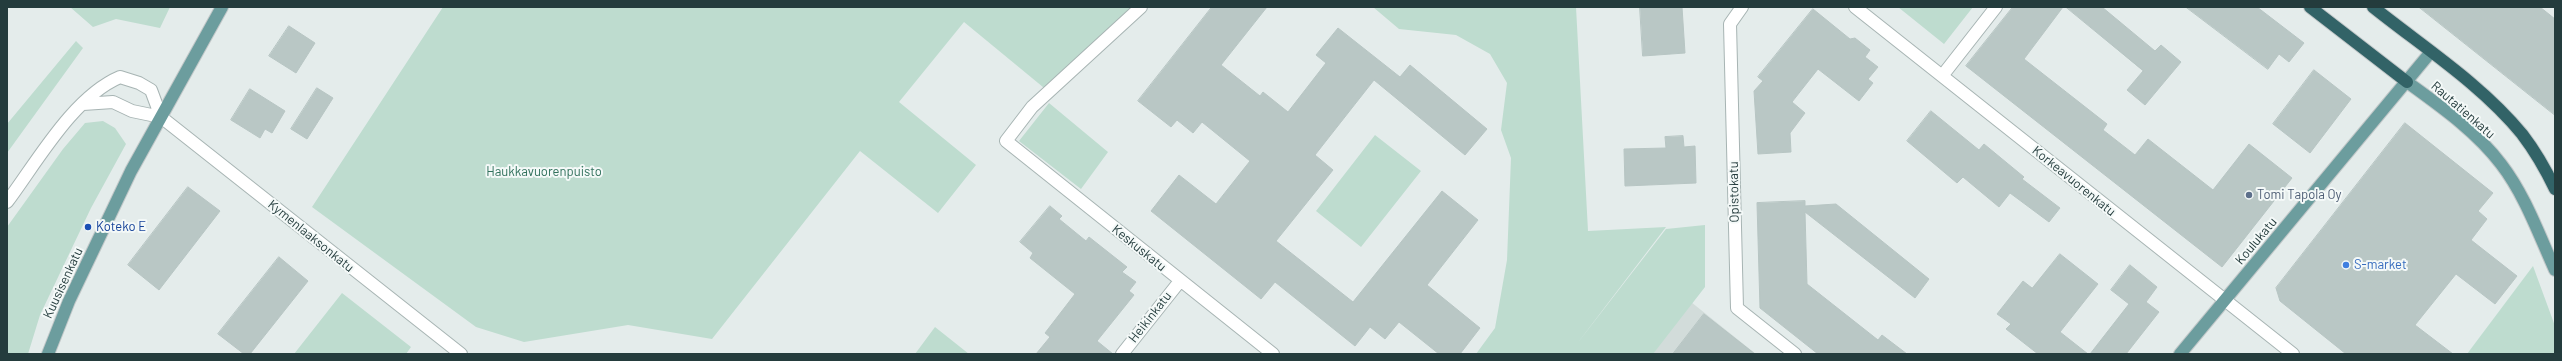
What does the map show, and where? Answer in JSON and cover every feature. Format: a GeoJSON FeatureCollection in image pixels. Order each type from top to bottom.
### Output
{"type":"FeatureCollection","features":[{"type":"Feature","properties":{"kind":"highway","name":"Rautatienkatu"},"geometry":{"type":"LineString","coordinates":[[2310,7],[2407,82]]}},
{"type":"Feature","properties":{"kind":"highway","name":"Rautatienkatu"},"geometry":{"type":"LineString","coordinates":[[2373,7],[2479,93],[2522,135],[2555,189]]}},
{"type":"Feature","properties":{"kind":"main road","name":"Kuusisenkatu"},"geometry":{"type":"LineString","coordinates":[[48,354],[66,308],[131,172],[222,7]]}},
{"type":"Feature","properties":{"kind":"main road","name":"Koulukatu"},"geometry":{"type":"LineString","coordinates":[[2180,354],[2430,53]]}},
{"type":"Feature","properties":{"kind":"main road","name":"Rautatienkatu"},"geometry":{"type":"LineString","coordinates":[[2407,82],[2476,137],[2501,165],[2527,208],[2555,270]]}},
{"type":"Feature","properties":{"kind":"street","name":"Keskuskatu"},"geometry":{"type":"LineString","coordinates":[[1140,7],[1032,107],[1006,141],[1273,354]]}},
{"type":"Feature","properties":{"kind":"street","name":"Opistokatu"},"geometry":{"type":"LineString","coordinates":[[1742,7],[1730,24],[1737,308],[1795,354]]}},
{"type":"Feature","properties":{"kind":"street","name":"Korkeavuorenkatu"},"geometry":{"type":"LineString","coordinates":[[1855,7],[1871,12],[1942,76],[2293,354]]}},
{"type":"Feature","properties":{"kind":"street"},"geometry":{"type":"LineString","coordinates":[[1942,76],[1996,7]]}},
{"type":"Feature","properties":{"kind":"street"},"geometry":{"type":"LineString","coordinates":[[7,202],[65,123],[83,104],[110,81],[120,77],[151,90],[161,117]]}},
{"type":"Feature","properties":{"kind":"street"},"geometry":{"type":"LineString","coordinates":[[83,104],[113,102],[132,111],[161,117]]}},
{"type":"Feature","properties":{"kind":"street","name":"Kymenlaaksonkatu"},"geometry":{"type":"LineString","coordinates":[[161,117],[462,354]]}},
{"type":"Feature","properties":{"kind":"street","name":"Heikinkatu"},"geometry":{"type":"LineString","coordinates":[[1122,354],[1180,280]]}},
{"type":"Feature","properties":{"kind":"shaded area"},"geometry":{"type":"Polygon","coordinates":[[[1691,302],[1756,354],[1652,354],[1691,302]]]}},
{"type":"Feature","properties":{"kind":"green space"},"geometry":{"type":"Polygon","coordinates":[[[70,7],[170,7],[160,28],[116,19],[93,27],[70,7]]]}},
{"type":"Feature","properties":{"kind":"green space","name":"Haukkavuorenpuisto"},"geometry":{"type":"Polygon","coordinates":[[[443,7],[1141,7],[1049,92],[964,22],[899,102],[976,165],[938,213],[860,151],[712,339],[628,325],[524,342],[476,327],[312,207],[443,7]]]}},
{"type":"Feature","properties":{"kind":"green space"},"geometry":{"type":"Polygon","coordinates":[[[1373,7],[1576,7],[1588,231],[1666,227],[1576,345],[1666,229],[1705,225],[1705,287],[1653,354],[1476,354],[1495,328],[1507,260],[1511,158],[1501,130],[1507,83],[1490,54],[1456,35],[1399,29],[1373,7]]]}},
{"type":"Feature","properties":{"kind":"green space"},"geometry":{"type":"Polygon","coordinates":[[[1898,7],[1973,7],[1944,44],[1898,7]]]}},
{"type":"Feature","properties":{"kind":"green space"},"geometry":{"type":"Polygon","coordinates":[[[76,41],[83,48],[7,153],[7,124],[76,41]]]}},
{"type":"Feature","properties":{"kind":"green space"},"geometry":{"type":"Polygon","coordinates":[[[1049,103],[1108,152],[1081,189],[1019,141],[1049,103]]]}},
{"type":"Feature","properties":{"kind":"green space"},"geometry":{"type":"Polygon","coordinates":[[[103,121],[115,128],[126,144],[91,208],[40,315],[28,354],[7,354],[7,227],[63,149],[85,123],[103,121]]]}},
{"type":"Feature","properties":{"kind":"green space"},"geometry":{"type":"Polygon","coordinates":[[[1375,135],[1421,171],[1361,247],[1316,211],[1375,135]]]}},
{"type":"Feature","properties":{"kind":"green space"},"geometry":{"type":"Polygon","coordinates":[[[2533,266],[2555,326],[2555,354],[2467,354],[2533,266]]]}},
{"type":"Feature","properties":{"kind":"green space"},"geometry":{"type":"Polygon","coordinates":[[[342,293],[411,347],[406,354],[294,354],[342,293]]]}},
{"type":"Feature","properties":{"kind":"green space"},"geometry":{"type":"Polygon","coordinates":[[[935,327],[969,354],[915,354],[935,327]]]}},
{"type":"Feature","properties":{"kind":"building"},"geometry":{"type":"Polygon","coordinates":[[[1212,7],[1267,7],[1221,65],[1260,96],[1263,92],[1288,112],[1326,63],[1316,55],[1338,28],[1400,77],[1410,65],[1487,129],[1465,155],[1374,80],[1315,155],[1333,170],[1276,241],[1353,302],[1442,191],[1478,220],[1427,285],[1480,328],[1460,354],[1439,354],[1399,322],[1385,339],[1370,327],[1355,346],[1275,282],[1261,299],[1151,211],[1179,175],[1216,204],[1250,161],[1202,122],[1193,133],[1177,120],[1171,127],[1138,101],[1212,7]]]}},
{"type":"Feature","properties":{"kind":"building"},"geometry":{"type":"Polygon","coordinates":[[[1640,7],[1682,7],[1685,53],[1643,56],[1640,7]]]}},
{"type":"Feature","properties":{"kind":"building"},"geometry":{"type":"Polygon","coordinates":[[[2013,7],[2063,7],[2024,59],[2107,124],[2103,130],[2135,155],[2148,139],[2213,190],[2249,144],[2292,178],[2222,267],[1966,66],[2013,7]]]}},
{"type":"Feature","properties":{"kind":"building"},"geometry":{"type":"Polygon","coordinates":[[[2066,7],[2102,7],[2155,51],[2161,45],[2181,62],[2145,105],[2127,90],[2143,71],[2066,7]]]}},
{"type":"Feature","properties":{"kind":"building"},"geometry":{"type":"Polygon","coordinates":[[[2186,7],[2257,7],[2304,43],[2289,62],[2279,54],[2268,69],[2186,7]]]}},
{"type":"Feature","properties":{"kind":"building"},"geometry":{"type":"Polygon","coordinates":[[[2419,7],[2540,7],[2555,19],[2555,115],[2419,7]]]}},
{"type":"Feature","properties":{"kind":"building"},"geometry":{"type":"Polygon","coordinates":[[[1813,9],[1850,39],[1855,38],[1870,50],[1865,57],[1878,67],[1868,79],[1873,83],[1859,101],[1818,69],[1792,102],[1805,113],[1790,133],[1791,152],[1758,154],[1754,91],[1763,81],[1758,77],[1813,9]]]}},
{"type":"Feature","properties":{"kind":"building"},"geometry":{"type":"Polygon","coordinates":[[[289,26],[315,43],[296,73],[269,56],[289,26]]]}},
{"type":"Feature","properties":{"kind":"building"},"geometry":{"type":"Polygon","coordinates":[[[2314,70],[2351,99],[2310,153],[2273,124],[2314,70]]]}},
{"type":"Feature","properties":{"kind":"building"},"geometry":{"type":"Polygon","coordinates":[[[317,88],[333,98],[307,139],[291,129],[317,88]]]}},
{"type":"Feature","properties":{"kind":"building"},"geometry":{"type":"Polygon","coordinates":[[[250,89],[285,111],[272,133],[265,129],[260,138],[231,120],[250,89]]]}},
{"type":"Feature","properties":{"kind":"building"},"geometry":{"type":"Polygon","coordinates":[[[1931,111],[1979,150],[1984,144],[2024,177],[2022,179],[2060,208],[2049,222],[2010,193],[1999,207],[1963,177],[1957,183],[1907,141],[1931,111]]]}},
{"type":"Feature","properties":{"kind":"building"},"geometry":{"type":"Polygon","coordinates":[[[2405,123],[2493,193],[2478,211],[2487,219],[2471,240],[2517,276],[2495,304],[2456,274],[2415,325],[2453,354],[2346,354],[2280,301],[2276,288],[2405,123]]]}},
{"type":"Feature","properties":{"kind":"building"},"geometry":{"type":"Polygon","coordinates":[[[1683,136],[1684,147],[1695,146],[1696,183],[1625,186],[1624,149],[1666,148],[1665,137],[1683,136]]]}},
{"type":"Feature","properties":{"kind":"building"},"geometry":{"type":"Polygon","coordinates":[[[188,187],[220,211],[159,290],[128,265],[188,187]]]}},
{"type":"Feature","properties":{"kind":"building"},"geometry":{"type":"Polygon","coordinates":[[[1805,201],[1805,206],[1836,204],[1929,279],[1915,298],[1805,212],[1807,284],[1878,340],[1882,335],[1907,354],[1818,354],[1760,308],[1757,203],[1805,201]]]}},
{"type":"Feature","properties":{"kind":"building"},"geometry":{"type":"Polygon","coordinates":[[[1050,206],[1062,216],[1059,219],[1086,241],[1089,237],[1127,267],[1122,272],[1136,282],[1129,291],[1134,295],[1097,341],[1113,354],[1036,354],[1050,337],[1045,333],[1075,294],[1030,258],[1033,253],[1020,242],[1050,206]]]}},
{"type":"Feature","properties":{"kind":"building"},"geometry":{"type":"Polygon","coordinates":[[[2060,254],[2098,284],[2060,332],[2088,354],[2038,354],[2006,329],[2011,324],[1997,314],[2023,281],[2032,288],[2060,254]]]}},
{"type":"Feature","properties":{"kind":"building"},"geometry":{"type":"Polygon","coordinates":[[[279,257],[308,281],[250,354],[244,354],[218,334],[279,257]]]}},
{"type":"Feature","properties":{"kind":"building"},"geometry":{"type":"Polygon","coordinates":[[[2130,265],[2157,287],[2146,302],[2159,312],[2126,354],[2090,354],[2129,304],[2111,290],[2130,265]]]}},
{"type":"Feature","properties":{"kind":"building"},"geometry":{"type":"Polygon","coordinates":[[[1704,314],[1755,354],[1673,354],[1704,314]]]}},
{"type":"Feature","properties":{"kind":"place","name":"Tomi Tapola Oy"},"geometry":{"type":"Point","coordinates":[2249,195]}},
{"type":"Feature","properties":{"kind":"place","name":"Koteko E"},"geometry":{"type":"Point","coordinates":[88,227]}},
{"type":"Feature","properties":{"kind":"place","name":"S-market"},"geometry":{"type":"Point","coordinates":[2346,265]}}]}
